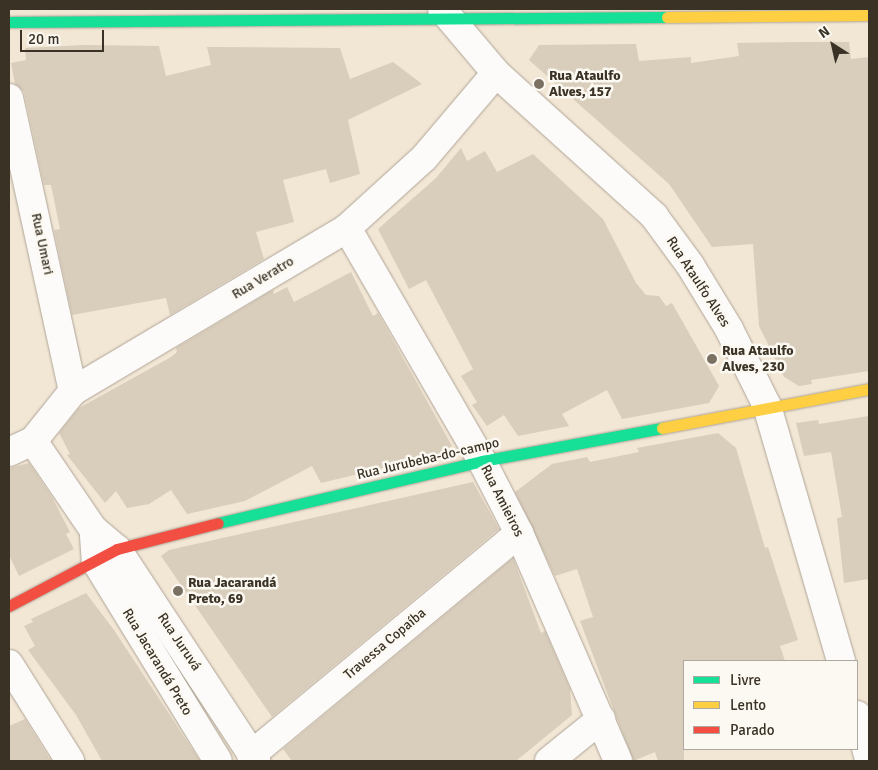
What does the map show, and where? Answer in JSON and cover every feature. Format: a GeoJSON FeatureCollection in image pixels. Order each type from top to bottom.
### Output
{"type":"FeatureCollection","features":[{"type":"Feature","properties":{"kind":"street"},"geometry":{"type":"LineString","coordinates":[[9,22],[445,14],[869,15]]}},
{"type":"Feature","properties":{"kind":"street","name":"Rua Ataulfo Alves"},"geometry":{"type":"LineString","coordinates":[[445,14],[496,73],[654,216],[690,265],[724,321],[767,406],[841,660]]}},
{"type":"Feature","properties":{"kind":"street","name":"Rua Veratro"},"geometry":{"type":"LineString","coordinates":[[9,452],[33,441],[73,390],[348,228],[424,158],[496,73]]}},
{"type":"Feature","properties":{"kind":"street","name":"Rua Umari"},"geometry":{"type":"LineString","coordinates":[[9,98],[19,192],[73,390]]}},
{"type":"Feature","properties":{"kind":"street","name":"Rua Amieiros"},"geometry":{"type":"LineString","coordinates":[[348,228],[482,461],[519,532],[618,761]]}},
{"type":"Feature","properties":{"kind":"street","name":"Rua Jurubeba-do-campo"},"geometry":{"type":"LineString","coordinates":[[9,606],[106,555],[482,461],[767,406],[869,389]]}},
{"type":"Feature","properties":{"kind":"street","name":"Rua Juruvá"},"geometry":{"type":"LineString","coordinates":[[33,441],[93,529],[106,555],[253,758]]}},
{"type":"Feature","properties":{"kind":"street","name":"Travessa Copaíba"},"geometry":{"type":"LineString","coordinates":[[253,758],[519,532]]}},
{"type":"Feature","properties":{"kind":"street","name":"Rua Jacarandá Preto"},"geometry":{"type":"LineString","coordinates":[[106,555],[218,761]]}},
{"type":"Feature","properties":{"kind":"street"},"geometry":{"type":"LineString","coordinates":[[9,664],[70,761]]}},
{"type":"Feature","properties":{"kind":"street"},"geometry":{"type":"LineString","coordinates":[[549,761],[601,719]]}},
{"type":"Feature","properties":{"kind":"street"},"geometry":{"type":"LineString","coordinates":[[858,719],[869,759]]}},
{"type":"Feature","properties":{"kind":"building"},"geometry":{"type":"Polygon","coordinates":[[[849,42],[851,59],[869,57],[869,371],[811,380],[812,384],[799,386],[784,377],[759,326],[753,244],[712,247],[669,184],[529,60],[539,45],[636,44],[639,61],[691,57],[691,63],[739,56],[737,43],[849,42]]]}},
{"type":"Feature","properties":{"kind":"building"},"geometry":{"type":"Polygon","coordinates":[[[84,45],[159,46],[166,76],[211,65],[207,47],[340,48],[350,79],[393,62],[422,84],[348,120],[360,174],[330,183],[326,169],[283,180],[294,222],[256,232],[264,259],[170,315],[166,298],[72,315],[54,230],[60,229],[51,185],[44,185],[24,92],[15,84],[11,63],[26,60],[25,48],[84,45]]]}},
{"type":"Feature","properties":{"kind":"building"},"geometry":{"type":"Polygon","coordinates":[[[461,148],[467,161],[485,151],[497,172],[533,154],[603,219],[636,283],[646,295],[659,296],[666,306],[672,303],[719,386],[709,403],[622,419],[607,390],[562,414],[569,426],[518,436],[504,415],[487,426],[472,405],[477,402],[461,376],[473,369],[426,280],[409,289],[378,229],[436,178],[461,148]]]}},
{"type":"Feature","properties":{"kind":"building"},"geometry":{"type":"Polygon","coordinates":[[[351,272],[373,316],[378,313],[452,446],[437,455],[321,483],[312,466],[245,501],[187,514],[171,490],[149,504],[127,508],[116,491],[105,503],[67,455],[70,454],[59,433],[79,408],[171,357],[177,352],[176,348],[273,290],[274,294],[287,287],[294,302],[351,272]]]}},
{"type":"Feature","properties":{"kind":"building"},"geometry":{"type":"Polygon","coordinates":[[[869,416],[869,579],[844,583],[837,518],[842,517],[831,452],[804,456],[796,423],[818,420],[819,424],[869,416]]]}},
{"type":"Feature","properties":{"kind":"building"},"geometry":{"type":"Polygon","coordinates":[[[718,433],[736,448],[765,548],[768,547],[798,640],[780,646],[785,660],[683,660],[684,761],[658,761],[655,752],[633,761],[580,621],[593,617],[577,569],[555,576],[515,492],[552,464],[587,457],[590,462],[639,452],[637,448],[718,433]]]}},
{"type":"Feature","properties":{"kind":"building"},"geometry":{"type":"Polygon","coordinates":[[[29,463],[52,497],[70,532],[66,534],[74,549],[19,576],[9,555],[9,468],[29,463]]]}},
{"type":"Feature","properties":{"kind":"building"},"geometry":{"type":"Polygon","coordinates":[[[473,482],[499,529],[272,717],[161,556],[169,550],[473,482]]]}},
{"type":"Feature","properties":{"kind":"building"},"geometry":{"type":"Polygon","coordinates":[[[513,558],[541,633],[545,631],[570,689],[572,715],[516,761],[292,761],[283,749],[513,558]]]}},
{"type":"Feature","properties":{"kind":"building"},"geometry":{"type":"Polygon","coordinates":[[[86,593],[114,630],[200,761],[102,761],[76,715],[28,650],[35,646],[24,626],[33,622],[31,619],[86,593]]]}},
{"type":"Feature","properties":{"kind":"building"},"geometry":{"type":"Polygon","coordinates":[[[25,719],[52,761],[9,761],[9,726],[25,719]]]}},
{"type":"Feature","properties":{"kind":"traffic: fast"},"geometry":{"type":"LineString","coordinates":[[9,22],[667,17]]}},
{"type":"Feature","properties":{"kind":"traffic: fast"},"geometry":{"type":"LineString","coordinates":[[218,523],[482,461],[662,428]]}},
{"type":"Feature","properties":{"kind":"traffic: slow"},"geometry":{"type":"LineString","coordinates":[[667,17],[869,15]]}},
{"type":"Feature","properties":{"kind":"traffic: slow"},"geometry":{"type":"LineString","coordinates":[[662,428],[869,389]]}},
{"type":"Feature","properties":{"kind":"traffic: jam"},"geometry":{"type":"LineString","coordinates":[[9,606],[117,549],[218,523]]}},
{"type":"Feature","properties":{"kind":"place","name":"Rua Ataulfo Alves, 157"},"geometry":{"type":"Point","coordinates":[539,84]}},
{"type":"Feature","properties":{"kind":"place","name":"Rua Ataulfo Alves, 230"},"geometry":{"type":"Point","coordinates":[712,359]}},
{"type":"Feature","properties":{"kind":"place","name":"Rua Jacarandá Preto, 69"},"geometry":{"type":"Point","coordinates":[178,591]}}]}
